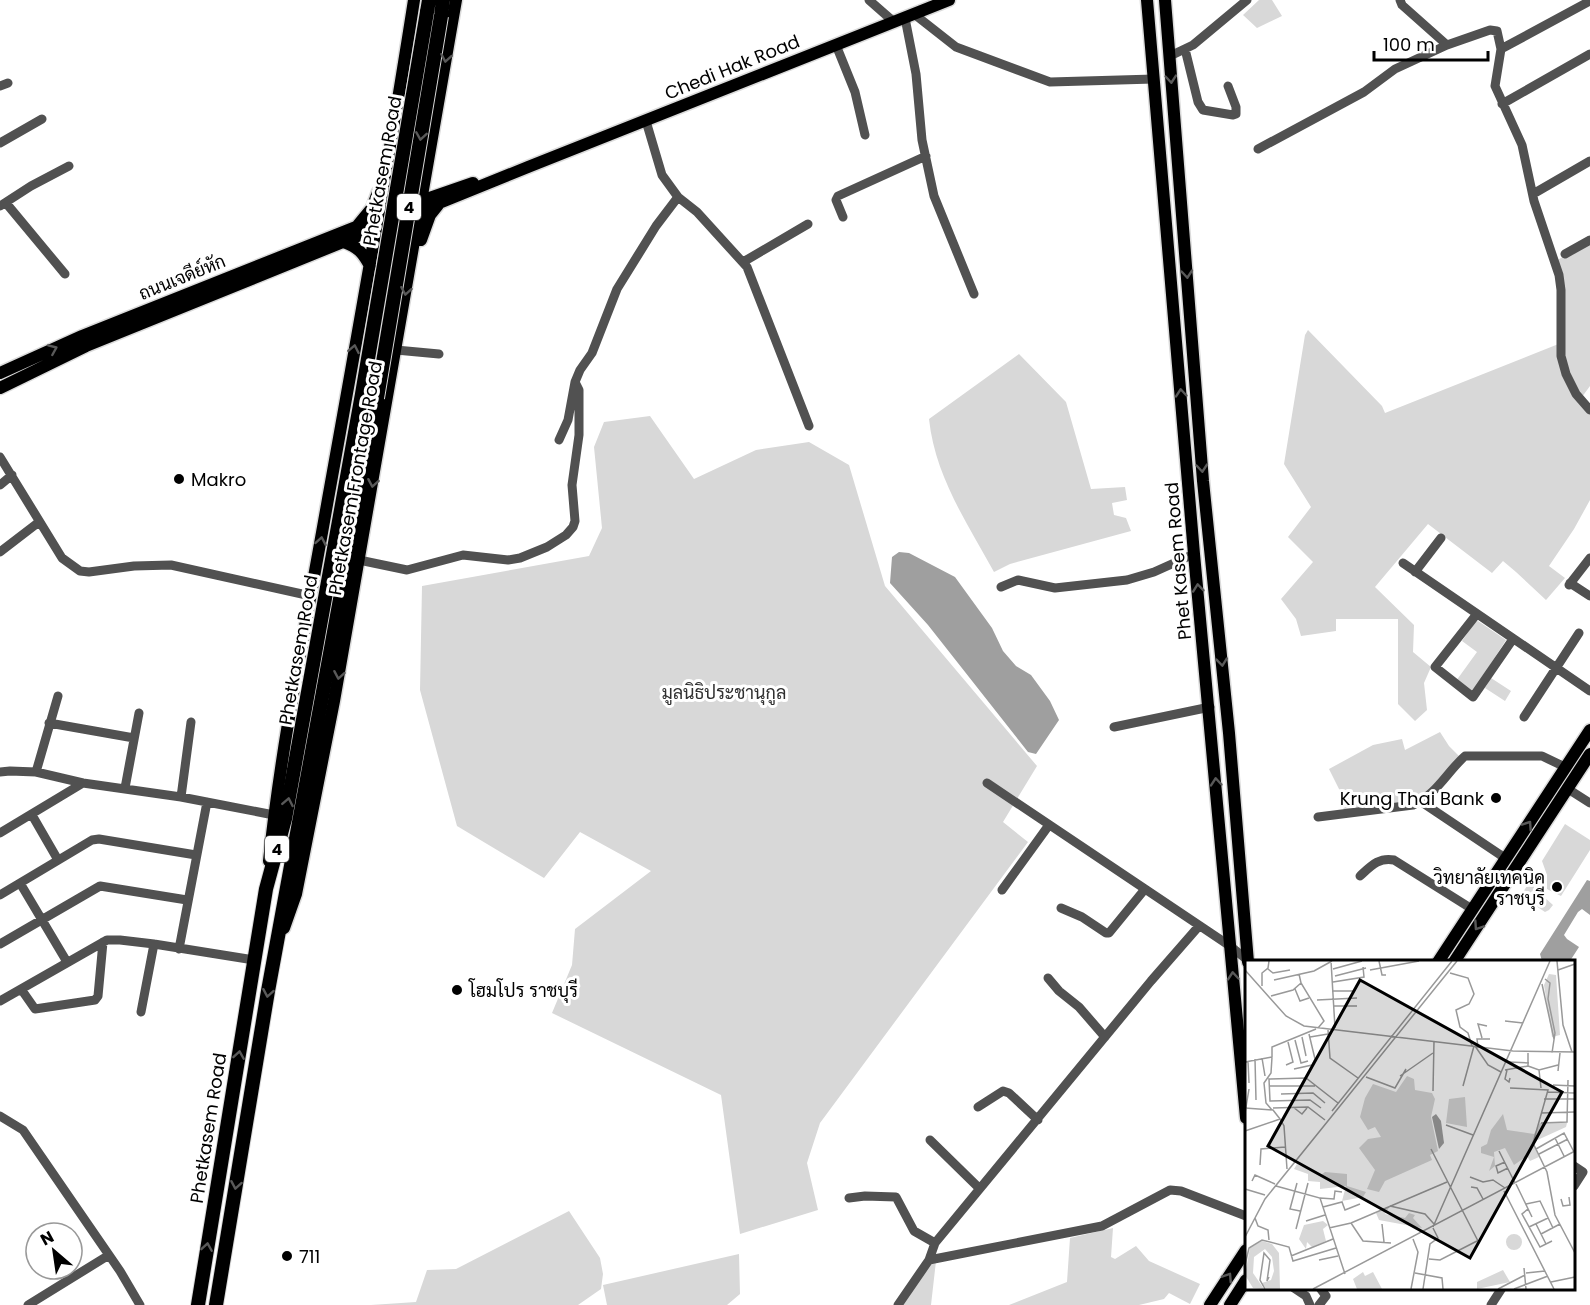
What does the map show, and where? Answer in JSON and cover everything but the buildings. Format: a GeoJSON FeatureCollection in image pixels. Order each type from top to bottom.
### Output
{"type":"FeatureCollection","features":[{"type":"Feature","properties":{"kind":"highway","name":"Phetkasem Road"},"geometry":{"type":"LineString","coordinates":[[198,1305],[266,889],[285,819],[432,9],[443,0]]}},
{"type":"Feature","properties":{"kind":"highway","name":"Phetkasem Road"},"geometry":{"type":"LineString","coordinates":[[216,1305],[274,958],[377,398],[432,9]]}},
{"type":"Feature","properties":{"kind":"main road","name":"Phetkasem Frontage Road"},"geometry":{"type":"LineString","coordinates":[[266,889],[281,760],[386,179],[414,0]]}},
{"type":"Feature","properties":{"kind":"main road","name":"Phetkasem Frontage Road"},"geometry":{"type":"LineString","coordinates":[[274,958],[296,894],[334,701],[456,0]]}},
{"type":"Feature","properties":{"kind":"main road","name":"Chedi Hak Road"},"geometry":{"type":"LineString","coordinates":[[378,223],[528,167],[904,18],[929,3],[949,0]]}},
{"type":"Feature","properties":{"kind":"main road","name":"Phet Kasem Road"},"geometry":{"type":"LineString","coordinates":[[1147,0],[1194,554],[1210,707],[1245,1107]]}},
{"type":"Feature","properties":{"kind":"main road","name":"Phet Kasem Road"},"geometry":{"type":"LineString","coordinates":[[1165,0],[1205,493],[1249,960]]}},
{"type":"Feature","properties":{"kind":"main road"},"geometry":{"type":"LineString","coordinates":[[412,251],[421,240],[430,215],[441,198],[432,186],[426,171]]}},
{"type":"Feature","properties":{"kind":"main road"},"geometry":{"type":"LineString","coordinates":[[357,226],[372,208],[376,195],[386,179]]}},
{"type":"Feature","properties":{"kind":"main road","name":"ถนนเจดีย์หัก"},"geometry":{"type":"LineString","coordinates":[[2,368],[357,226],[378,223]]}},
{"type":"Feature","properties":{"kind":"main road","name":"ถนนเจดีย์หัก"},"geometry":{"type":"LineString","coordinates":[[0,388],[86,346],[344,242],[378,223]]}},
{"type":"Feature","properties":{"kind":"main road"},"geometry":{"type":"LineString","coordinates":[[344,242],[361,251],[370,266]]}},
{"type":"Feature","properties":{"kind":"main road"},"geometry":{"type":"LineString","coordinates":[[1190,495],[1205,493]]}},
{"type":"Feature","properties":{"kind":"main road"},"geometry":{"type":"LineString","coordinates":[[1439,960],[1590,730]]}},
{"type":"Feature","properties":{"kind":"main road"},"geometry":{"type":"LineString","coordinates":[[1455,960],[1590,754]]}},
{"type":"Feature","properties":{"kind":"main road"},"geometry":{"type":"LineString","coordinates":[[1557,781],[1568,789]]}},
{"type":"Feature","properties":{"kind":"main road"},"geometry":{"type":"LineString","coordinates":[[1210,1305],[1245,1252]]}},
{"type":"Feature","properties":{"kind":"main road"},"geometry":{"type":"LineString","coordinates":[[1230,1305],[1245,1282]]}},
{"type":"Feature","properties":{"kind":"street"},"geometry":{"type":"LineString","coordinates":[[868,0],[956,47],[1050,82],[1154,78]]}},
{"type":"Feature","properties":{"kind":"street"},"geometry":{"type":"LineString","coordinates":[[1170,56],[1193,45],[1247,0]]}},
{"type":"Feature","properties":{"kind":"street"},"geometry":{"type":"LineString","coordinates":[[1400,0],[1402,5],[1448,45]]}},
{"type":"Feature","properties":{"kind":"street"},"geometry":{"type":"LineString","coordinates":[[1502,49],[1590,1]]}},
{"type":"Feature","properties":{"kind":"street"},"geometry":{"type":"LineString","coordinates":[[904,18],[916,74],[922,140],[934,196],[974,294]]}},
{"type":"Feature","properties":{"kind":"street"},"geometry":{"type":"LineString","coordinates":[[1258,149],[1364,92],[1395,69],[1448,45],[1490,30],[1497,31],[1502,49],[1494,86],[1522,146],[1533,194],[1558,275],[1561,290],[1561,356],[1566,374],[1576,394],[1590,410]]}},
{"type":"Feature","properties":{"kind":"street"},"geometry":{"type":"LineString","coordinates":[[836,45],[855,92],[865,135]]}},
{"type":"Feature","properties":{"kind":"street"},"geometry":{"type":"LineString","coordinates":[[1185,49],[1198,102],[1203,110],[1233,116],[1236,114],[1236,107],[1228,86]]}},
{"type":"Feature","properties":{"kind":"street"},"geometry":{"type":"LineString","coordinates":[[1502,104],[1590,54]]}},
{"type":"Feature","properties":{"kind":"street"},"geometry":{"type":"LineString","coordinates":[[0,143],[42,119]]}},
{"type":"Feature","properties":{"kind":"street"},"geometry":{"type":"LineString","coordinates":[[646,121],[662,175],[678,197],[697,212],[747,267],[809,426]]}},
{"type":"Feature","properties":{"kind":"street"},"geometry":{"type":"LineString","coordinates":[[843,217],[836,200],[838,196],[926,156]]}},
{"type":"Feature","properties":{"kind":"street"},"geometry":{"type":"LineString","coordinates":[[1533,194],[1590,161]]}},
{"type":"Feature","properties":{"kind":"street"},"geometry":{"type":"LineString","coordinates":[[65,274],[3,205],[31,186],[69,166]]}},
{"type":"Feature","properties":{"kind":"street"},"geometry":{"type":"LineString","coordinates":[[559,440],[568,420],[575,382],[592,353],[617,289],[656,226],[678,197]]}},
{"type":"Feature","properties":{"kind":"street"},"geometry":{"type":"LineString","coordinates":[[743,262],[808,225]]}},
{"type":"Feature","properties":{"kind":"street"},"geometry":{"type":"LineString","coordinates":[[1565,254],[1590,240]]}},
{"type":"Feature","properties":{"kind":"street"},"geometry":{"type":"LineString","coordinates":[[396,350],[439,354]]}},
{"type":"Feature","properties":{"kind":"street"},"geometry":{"type":"LineString","coordinates":[[359,560],[407,570],[463,555],[508,560],[520,558],[548,547],[566,535],[575,521],[572,485],[579,435],[579,390],[575,382]]}},
{"type":"Feature","properties":{"kind":"street"},"geometry":{"type":"LineString","coordinates":[[0,458],[62,558],[80,571],[171,565],[311,596]]}},
{"type":"Feature","properties":{"kind":"street"},"geometry":{"type":"LineString","coordinates":[[0,485],[12,475]]}},
{"type":"Feature","properties":{"kind":"street"},"geometry":{"type":"LineString","coordinates":[[0,552],[39,522]]}},
{"type":"Feature","properties":{"kind":"street"},"geometry":{"type":"LineString","coordinates":[[1415,572],[1441,538]]}},
{"type":"Feature","properties":{"kind":"street"},"geometry":{"type":"LineString","coordinates":[[1001,587],[1018,580],[1055,588],[1127,580],[1154,572],[1194,554]]}},
{"type":"Feature","properties":{"kind":"street"},"geometry":{"type":"LineString","coordinates":[[1590,558],[1570,584],[1590,596]]}},
{"type":"Feature","properties":{"kind":"street"},"geometry":{"type":"LineString","coordinates":[[1403,563],[1590,691]]}},
{"type":"Feature","properties":{"kind":"street"},"geometry":{"type":"LineString","coordinates":[[1476,615],[1435,667],[1473,697],[1513,639]]}},
{"type":"Feature","properties":{"kind":"street"},"geometry":{"type":"LineString","coordinates":[[1524,717],[1579,633]]}},
{"type":"Feature","properties":{"kind":"street"},"geometry":{"type":"LineString","coordinates":[[36,772],[58,696]]}},
{"type":"Feature","properties":{"kind":"street"},"geometry":{"type":"LineString","coordinates":[[1114,727],[1210,707]]}},
{"type":"Feature","properties":{"kind":"street"},"geometry":{"type":"LineString","coordinates":[[125,789],[139,713]]}},
{"type":"Feature","properties":{"kind":"street"},"geometry":{"type":"LineString","coordinates":[[181,797],[191,722]]}},
{"type":"Feature","properties":{"kind":"street"},"geometry":{"type":"LineString","coordinates":[[50,723],[134,738]]}},
{"type":"Feature","properties":{"kind":"street"},"geometry":{"type":"LineString","coordinates":[[1318,817],[1413,805],[1440,784],[1465,756],[1542,756],[1565,767]]}},
{"type":"Feature","properties":{"kind":"street"},"geometry":{"type":"LineString","coordinates":[[0,772],[36,772],[83,783],[181,797],[274,815]]}},
{"type":"Feature","properties":{"kind":"street"},"geometry":{"type":"LineString","coordinates":[[0,833],[83,783]]}},
{"type":"Feature","properties":{"kind":"street"},"geometry":{"type":"LineString","coordinates":[[987,783],[1248,960]]}},
{"type":"Feature","properties":{"kind":"street"},"geometry":{"type":"LineString","coordinates":[[1568,789],[1590,803]]}},
{"type":"Feature","properties":{"kind":"street"},"geometry":{"type":"LineString","coordinates":[[1420,801],[1505,858]]}},
{"type":"Feature","properties":{"kind":"street"},"geometry":{"type":"LineString","coordinates":[[178,949],[207,802]]}},
{"type":"Feature","properties":{"kind":"street"},"geometry":{"type":"LineString","coordinates":[[32,815],[58,860]]}},
{"type":"Feature","properties":{"kind":"street"},"geometry":{"type":"LineString","coordinates":[[1002,891],[1049,825]]}},
{"type":"Feature","properties":{"kind":"street"},"geometry":{"type":"LineString","coordinates":[[0,895],[92,840],[99,839],[196,855]]}},
{"type":"Feature","properties":{"kind":"street"},"geometry":{"type":"LineString","coordinates":[[1360,876],[1379,860],[1385,858],[1394,860],[1472,909]]}},
{"type":"Feature","properties":{"kind":"street"},"geometry":{"type":"LineString","coordinates":[[20,883],[67,962]]}},
{"type":"Feature","properties":{"kind":"street"},"geometry":{"type":"LineString","coordinates":[[0,944],[100,886],[187,900]]}},
{"type":"Feature","properties":{"kind":"street"},"geometry":{"type":"LineString","coordinates":[[1061,908],[1109,933],[1145,889]]}},
{"type":"Feature","properties":{"kind":"street"},"geometry":{"type":"LineString","coordinates":[[898,1305],[929,1260],[935,1243],[1104,1037],[1199,926]]}},
{"type":"Feature","properties":{"kind":"street"},"geometry":{"type":"LineString","coordinates":[[0,1001],[103,942],[120,939],[254,960]]}},
{"type":"Feature","properties":{"kind":"street"},"geometry":{"type":"LineString","coordinates":[[21,989],[35,1009],[95,1000],[98,996],[103,942]]}},
{"type":"Feature","properties":{"kind":"street"},"geometry":{"type":"LineString","coordinates":[[141,1012],[154,944]]}},
{"type":"Feature","properties":{"kind":"street"},"geometry":{"type":"LineString","coordinates":[[1048,978],[1059,991],[1079,1007],[1104,1037]]}},
{"type":"Feature","properties":{"kind":"street"},"geometry":{"type":"LineString","coordinates":[[978,1107],[1003,1090],[1038,1120]]}},
{"type":"Feature","properties":{"kind":"street"},"geometry":{"type":"LineString","coordinates":[[0,1116],[23,1130],[109,1255],[140,1305]]}},
{"type":"Feature","properties":{"kind":"street"},"geometry":{"type":"LineString","coordinates":[[930,1140],[979,1188]]}},
{"type":"Feature","properties":{"kind":"street"},"geometry":{"type":"LineString","coordinates":[[929,1260],[1102,1226],[1170,1190],[1181,1191],[1245,1216]]}},
{"type":"Feature","properties":{"kind":"street"},"geometry":{"type":"LineString","coordinates":[[849,1198],[896,1197],[914,1231],[935,1243]]}},
{"type":"Feature","properties":{"kind":"street"},"geometry":{"type":"LineString","coordinates":[[28,1305],[109,1255]]}},
{"type":"Feature","properties":{"kind":"street"},"geometry":{"type":"LineString","coordinates":[[1297,1290],[1306,1296],[1310,1305]]}},
{"type":"Feature","properties":{"kind":"street"},"geometry":{"type":"LineString","coordinates":[[1320,1305],[1326,1296],[1322,1290]]}},
{"type":"Feature","properties":{"kind":"street"},"geometry":{"type":"LineString","coordinates":[[1491,1305],[1501,1290]]}},
{"type":"Feature","properties":{"kind":"green space"},"geometry":{"type":"Polygon","coordinates":[[[1259,0],[1272,0],[1282,16],[1257,28],[1243,15],[1259,0]]]}},
{"type":"Feature","properties":{"kind":"green space"},"geometry":{"type":"Polygon","coordinates":[[[1590,240],[1590,386],[1579,401],[1590,410],[1590,500],[1549,566],[1565,578],[1546,600],[1503,561],[1492,573],[1428,524],[1375,587],[1414,625],[1413,652],[1431,667],[1424,683],[1427,710],[1415,721],[1398,704],[1398,619],[1336,619],[1336,631],[1301,636],[1296,619],[1281,599],[1313,562],[1288,537],[1311,507],[1284,464],[1305,335],[1308,330],[1382,406],[1385,413],[1561,343],[1556,261],[1590,240]]]}},
{"type":"Feature","properties":{"kind":"green space"},"geometry":{"type":"Polygon","coordinates":[[[1019,354],[1066,402],[1091,489],[1125,487],[1127,500],[1112,503],[1114,515],[1126,518],[1131,531],[1010,564],[994,572],[945,480],[932,440],[929,419],[1019,354]]]}},
{"type":"Feature","properties":{"kind":"green space","name":"มูลนิธิประชานุกูล"},"geometry":{"type":"Polygon","coordinates":[[[650,416],[694,479],[756,450],[809,442],[849,465],[885,586],[1037,766],[1003,822],[1028,842],[820,1123],[807,1163],[818,1210],[740,1234],[721,1095],[552,1013],[572,965],[575,929],[651,871],[580,832],[544,878],[457,826],[420,690],[422,586],[589,556],[602,528],[594,447],[604,422],[650,416]]]}},
{"type":"Feature","properties":{"kind":"green space"},"geometry":{"type":"Polygon","coordinates":[[[1478,621],[1506,640],[1472,693],[1456,681],[1477,652],[1462,641],[1478,621]]]}},
{"type":"Feature","properties":{"kind":"green space"},"geometry":{"type":"Polygon","coordinates":[[[1491,678],[1511,691],[1505,701],[1485,688],[1491,678]]]}},
{"type":"Feature","properties":{"kind":"green space"},"geometry":{"type":"Polygon","coordinates":[[[1440,732],[1449,746],[1462,759],[1420,801],[1344,813],[1342,795],[1329,769],[1373,745],[1402,739],[1405,750],[1440,732]]]}},
{"type":"Feature","properties":{"kind":"green space"},"geometry":{"type":"Polygon","coordinates":[[[1565,824],[1590,840],[1590,850],[1561,896],[1547,889],[1547,875],[1542,861],[1565,824]]]}},
{"type":"Feature","properties":{"kind":"green space"},"geometry":{"type":"Polygon","coordinates":[[[1533,877],[1534,888],[1553,905],[1545,912],[1527,900],[1515,904],[1533,877]]]}},
{"type":"Feature","properties":{"kind":"green space"},"geometry":{"type":"Polygon","coordinates":[[[569,1211],[600,1258],[603,1274],[601,1289],[578,1305],[371,1305],[416,1302],[427,1270],[456,1269],[569,1211]]]}},
{"type":"Feature","properties":{"kind":"green space"},"geometry":{"type":"Polygon","coordinates":[[[1113,1228],[1111,1257],[1115,1259],[1136,1246],[1149,1261],[1200,1284],[1190,1304],[1169,1293],[1164,1299],[1139,1305],[1009,1305],[1067,1282],[1070,1238],[1113,1228]]]}},
{"type":"Feature","properties":{"kind":"green space"},"geometry":{"type":"Polygon","coordinates":[[[739,1254],[740,1294],[727,1305],[607,1305],[603,1285],[739,1254]]]}},
{"type":"Feature","properties":{"kind":"green space"},"geometry":{"type":"Polygon","coordinates":[[[936,1261],[931,1305],[902,1305],[930,1262],[936,1261]]]}},
{"type":"Feature","properties":{"kind":"shaded area"},"geometry":{"type":"Polygon","coordinates":[[[899,552],[909,553],[955,577],[992,628],[1003,651],[1016,666],[1031,675],[1050,701],[1059,720],[1036,754],[1028,752],[928,625],[890,583],[892,557],[899,552]]]}},
{"type":"Feature","properties":{"kind":"shaded area"},"geometry":{"type":"Polygon","coordinates":[[[1587,880],[1590,881],[1590,915],[1582,909],[1578,912],[1564,935],[1579,947],[1571,960],[1542,960],[1540,954],[1587,880]]]}},
{"type":"Feature","properties":{"kind":"place","name":"Makro"},"geometry":{"type":"Point","coordinates":[179,479]}},
{"type":"Feature","properties":{"kind":"place","name":"Krung Thai Bank"},"geometry":{"type":"Point","coordinates":[1496,798]}},
{"type":"Feature","properties":{"kind":"place","name":"วิทยาลัยเทคนิค ราชบุรี"},"geometry":{"type":"Point","coordinates":[1557,887]}},
{"type":"Feature","properties":{"kind":"place","name":"โฮมโปร ราชบุรี"},"geometry":{"type":"Point","coordinates":[457,990]}},
{"type":"Feature","properties":{"kind":"place","name":"711"},"geometry":{"type":"Point","coordinates":[287,1256]}}]}
